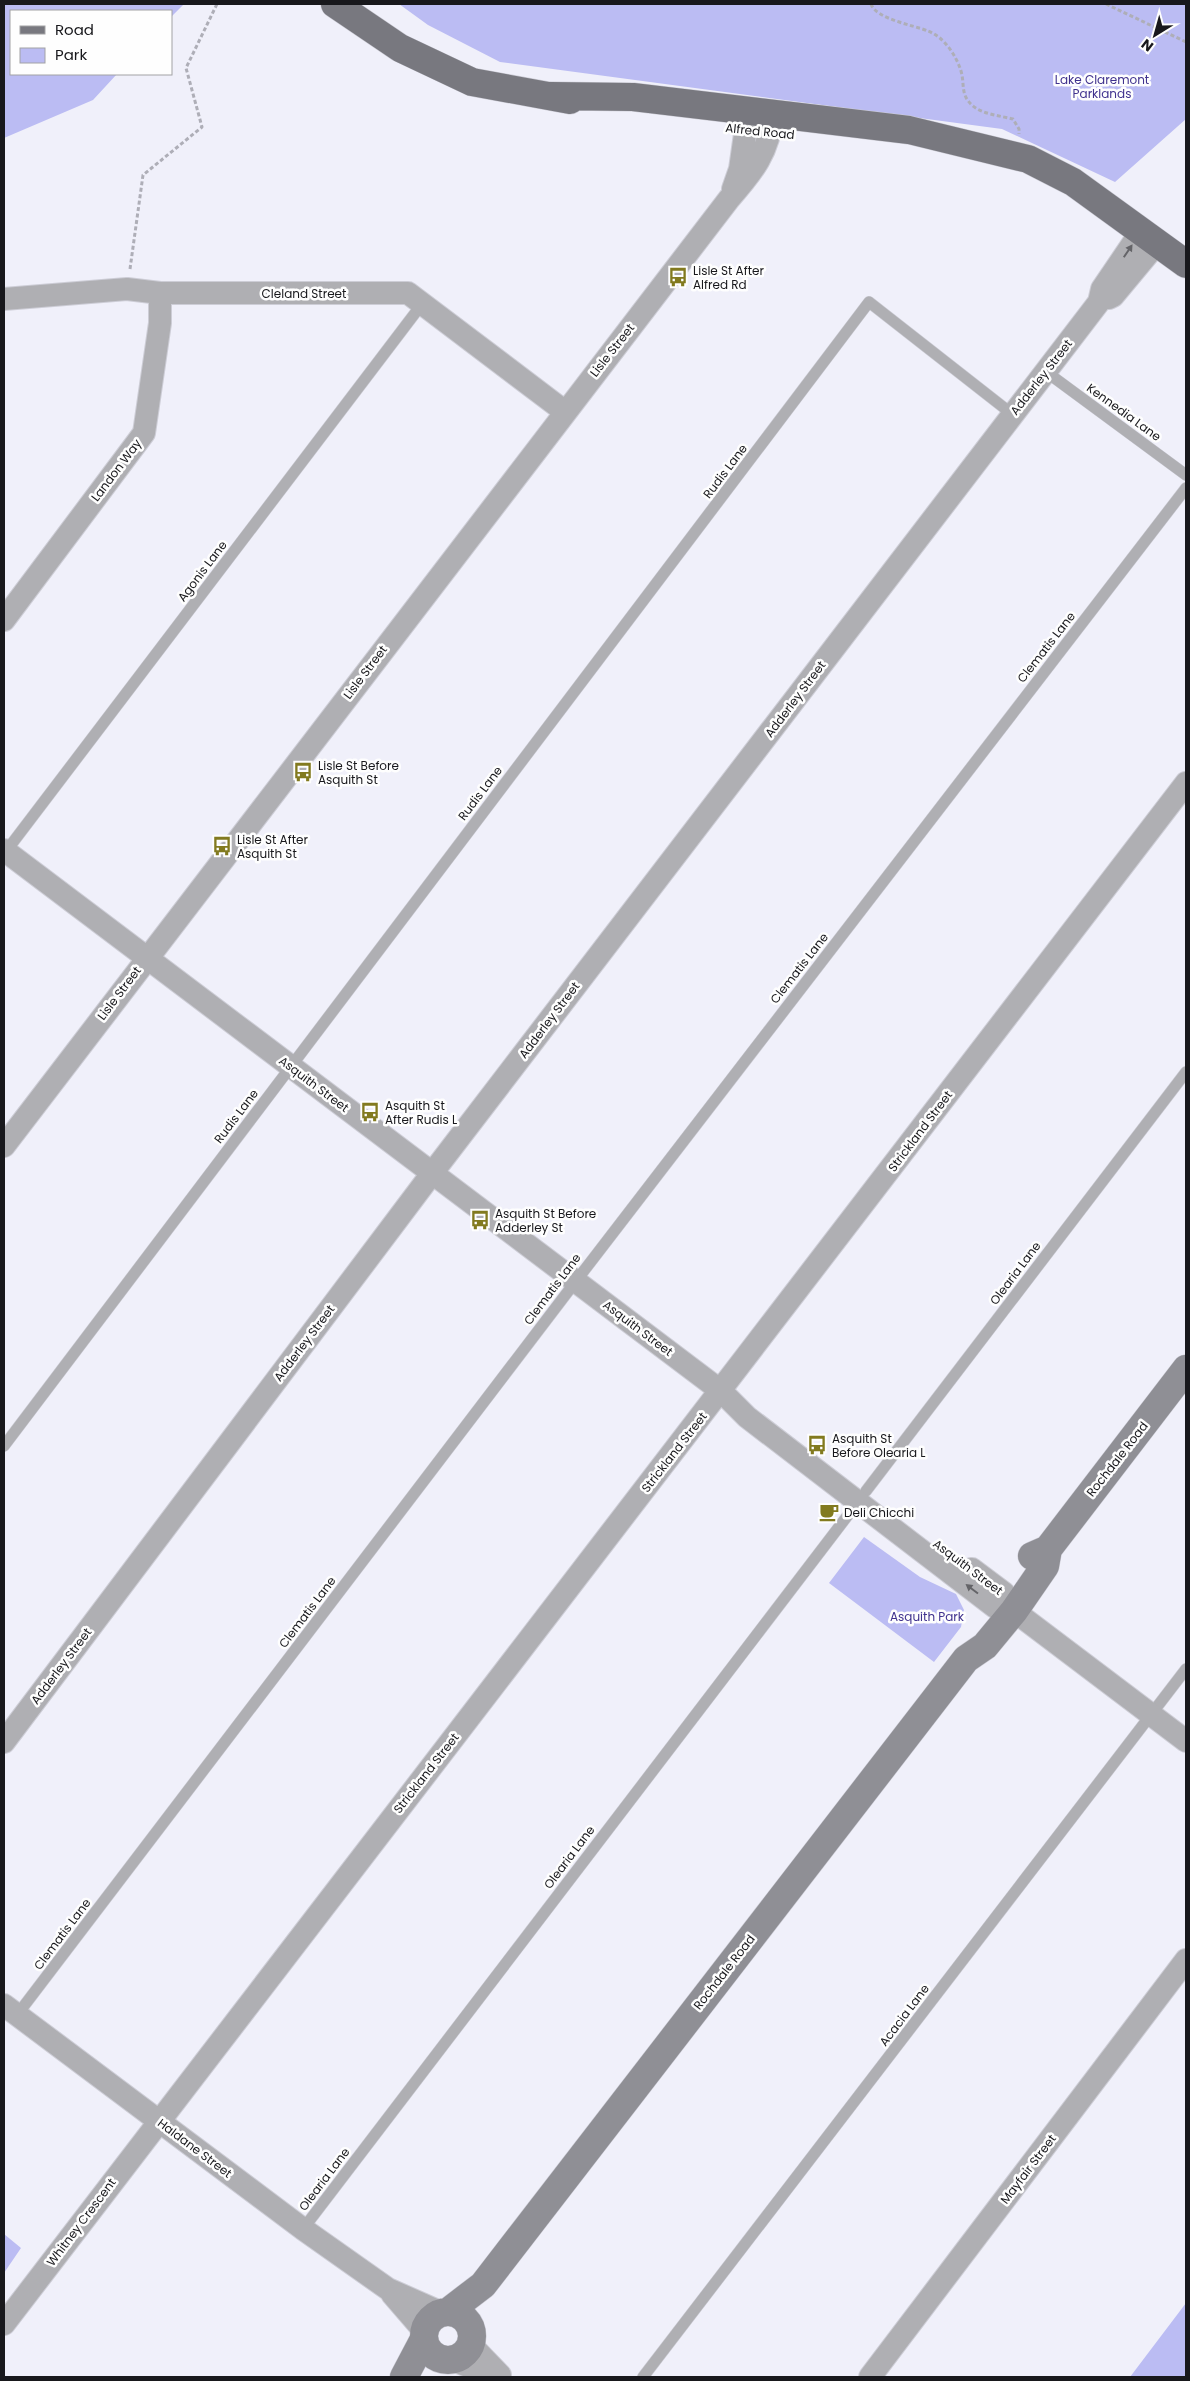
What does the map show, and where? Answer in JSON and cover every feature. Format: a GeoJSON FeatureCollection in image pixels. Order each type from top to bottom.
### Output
{"type":"FeatureCollection","features":[{"type":"Feature","properties":{"kind":"main road","name":"Alfred Road"},"geometry":{"type":"LineString","coordinates":[[335,4],[400,48],[472,82],[630,113],[759,123],[903,144],[970,144],[1028,159],[1073,182],[1150,236],[1186,264]]}},
{"type":"Feature","properties":{"kind":"main road","name":"Rochdale Road"},"geometry":{"type":"LineString","coordinates":[[404,2377],[446,2335],[966,1659],[972,1635],[1004,1604],[1031,1557],[1048,1549],[1186,1370]]}},
{"type":"Feature","properties":{"kind":"main road"},"geometry":{"type":"LineString","coordinates":[[416,2377],[446,2335]]}},
{"type":"Feature","properties":{"kind":"street","name":"Lisle Street"},"geometry":{"type":"LineString","coordinates":[[4,1146],[564,411],[729,199],[753,172],[765,152],[759,123]]}},
{"type":"Feature","properties":{"kind":"street","name":"Adderley Street"},"geometry":{"type":"LineString","coordinates":[[4,1742],[433,1172],[1099,302],[1102,289],[1150,236]]}},
{"type":"Feature","properties":{"kind":"street","name":"Cleland Street"},"geometry":{"type":"LineString","coordinates":[[4,299],[127,289],[160,293],[408,293],[564,411]]}},
{"type":"Feature","properties":{"kind":"street","name":"Landon Way"},"geometry":{"type":"LineString","coordinates":[[4,620],[144,433],[160,323],[160,293]]}},
{"type":"Feature","properties":{"kind":"street","name":"Strickland Street"},"geometry":{"type":"LineString","coordinates":[[159,2120],[721,1391],[1186,783]]}},
{"type":"Feature","properties":{"kind":"street","name":"Asquith Street"},"geometry":{"type":"LineString","coordinates":[[5,852],[290,1067],[433,1172],[721,1391],[756,1408],[862,1496],[1186,1741]]}},
{"type":"Feature","properties":{"kind":"street","name":"Mayfair Street"},"geometry":{"type":"LineString","coordinates":[[870,2377],[1186,1960]]}},
{"type":"Feature","properties":{"kind":"street","name":"Haldane Street"},"geometry":{"type":"LineString","coordinates":[[10,2010],[303,2229],[388,2289],[502,2377]]}},
{"type":"Feature","properties":{"kind":"street","name":"Whitney Crescent"},"geometry":{"type":"LineString","coordinates":[[4,2324],[159,2120]]}},
{"type":"Feature","properties":{"kind":"street","name":"Haldane Street"},"geometry":{"type":"LineString","coordinates":[[446,2335],[496,2377]]}},
{"type":"Feature","properties":{"kind":"lane","name":"Rudis Lane"},"geometry":{"type":"LineString","coordinates":[[4,1446],[869,302],[1012,414]]}},
{"type":"Feature","properties":{"kind":"lane","name":"Agonis Lane"},"geometry":{"type":"LineString","coordinates":[[5,852],[422,304]]}},
{"type":"Feature","properties":{"kind":"lane","name":"Kennedia Lane"},"geometry":{"type":"LineString","coordinates":[[1045,371],[1186,476]]}},
{"type":"Feature","properties":{"kind":"lane","name":"Clematis Lane"},"geometry":{"type":"LineString","coordinates":[[10,2010],[576,1281],[1186,488]]}},
{"type":"Feature","properties":{"kind":"lane","name":"Olearia Lane"},"geometry":{"type":"LineString","coordinates":[[303,2229],[1186,1072]]}},
{"type":"Feature","properties":{"kind":"lane","name":"Acacia Lane"},"geometry":{"type":"LineString","coordinates":[[644,2377],[1186,1669]]}},
{"type":"Feature","properties":{"kind":"path"},"geometry":{"type":"LineString","coordinates":[[127,289],[143,175],[202,127],[186,68],[217,4]]}},
{"type":"Feature","properties":{"kind":"path"},"geometry":{"type":"LineString","coordinates":[[871,4],[873,9],[880,15],[930,32],[942,39],[961,72],[962,88],[966,100],[975,108],[1013,119],[1019,130],[1019,141],[1012,155]]}},
{"type":"Feature","properties":{"kind":"path"},"geometry":{"type":"LineString","coordinates":[[1106,4],[1186,42]]}},
{"type":"Feature","properties":{"kind":"green space"},"geometry":{"type":"Polygon","coordinates":[[[4,4],[184,4],[172,16],[172,10],[10,10],[10,75],[116,75],[93,100],[4,138],[4,4]]]}},
{"type":"Feature","properties":{"kind":"green space","name":"Lake Claremont Parklands"},"geometry":{"type":"Polygon","coordinates":[[[399,4],[1186,4],[1186,119],[1115,182],[1002,129],[500,62],[428,25],[399,4]]]}},
{"type":"Feature","properties":{"kind":"green space","name":"Asquith Park"},"geometry":{"type":"Polygon","coordinates":[[[864,1537],[920,1577],[956,1594],[964,1610],[961,1627],[934,1662],[829,1583],[864,1537]]]}},
{"type":"Feature","properties":{"kind":"green space"},"geometry":{"type":"Polygon","coordinates":[[[4,2234],[21,2248],[4,2273],[4,2234]]]}},
{"type":"Feature","properties":{"kind":"green space"},"geometry":{"type":"Polygon","coordinates":[[[1186,2303],[1186,2377],[1130,2377],[1186,2303]]]}},
{"type":"Feature","properties":{"kind":"place","name":"Lisle St After Alfred Rd"},"geometry":{"type":"Point","coordinates":[678,277]}},
{"type":"Feature","properties":{"kind":"place","name":"Lisle St Before Asquith St"},"geometry":{"type":"Point","coordinates":[303,772]}},
{"type":"Feature","properties":{"kind":"place","name":"Lisle St After Asquith St"},"geometry":{"type":"Point","coordinates":[222,846]}},
{"type":"Feature","properties":{"kind":"place","name":"Asquith St After Rudis L"},"geometry":{"type":"Point","coordinates":[370,1112]}},
{"type":"Feature","properties":{"kind":"place","name":"Asquith St Before Adderley St"},"geometry":{"type":"Point","coordinates":[480,1220]}},
{"type":"Feature","properties":{"kind":"place","name":"Asquith St Before Olearia L"},"geometry":{"type":"Point","coordinates":[817,1445]}},
{"type":"Feature","properties":{"kind":"place","name":"Deli Chicchi"},"geometry":{"type":"Point","coordinates":[829,1512]}}]}
